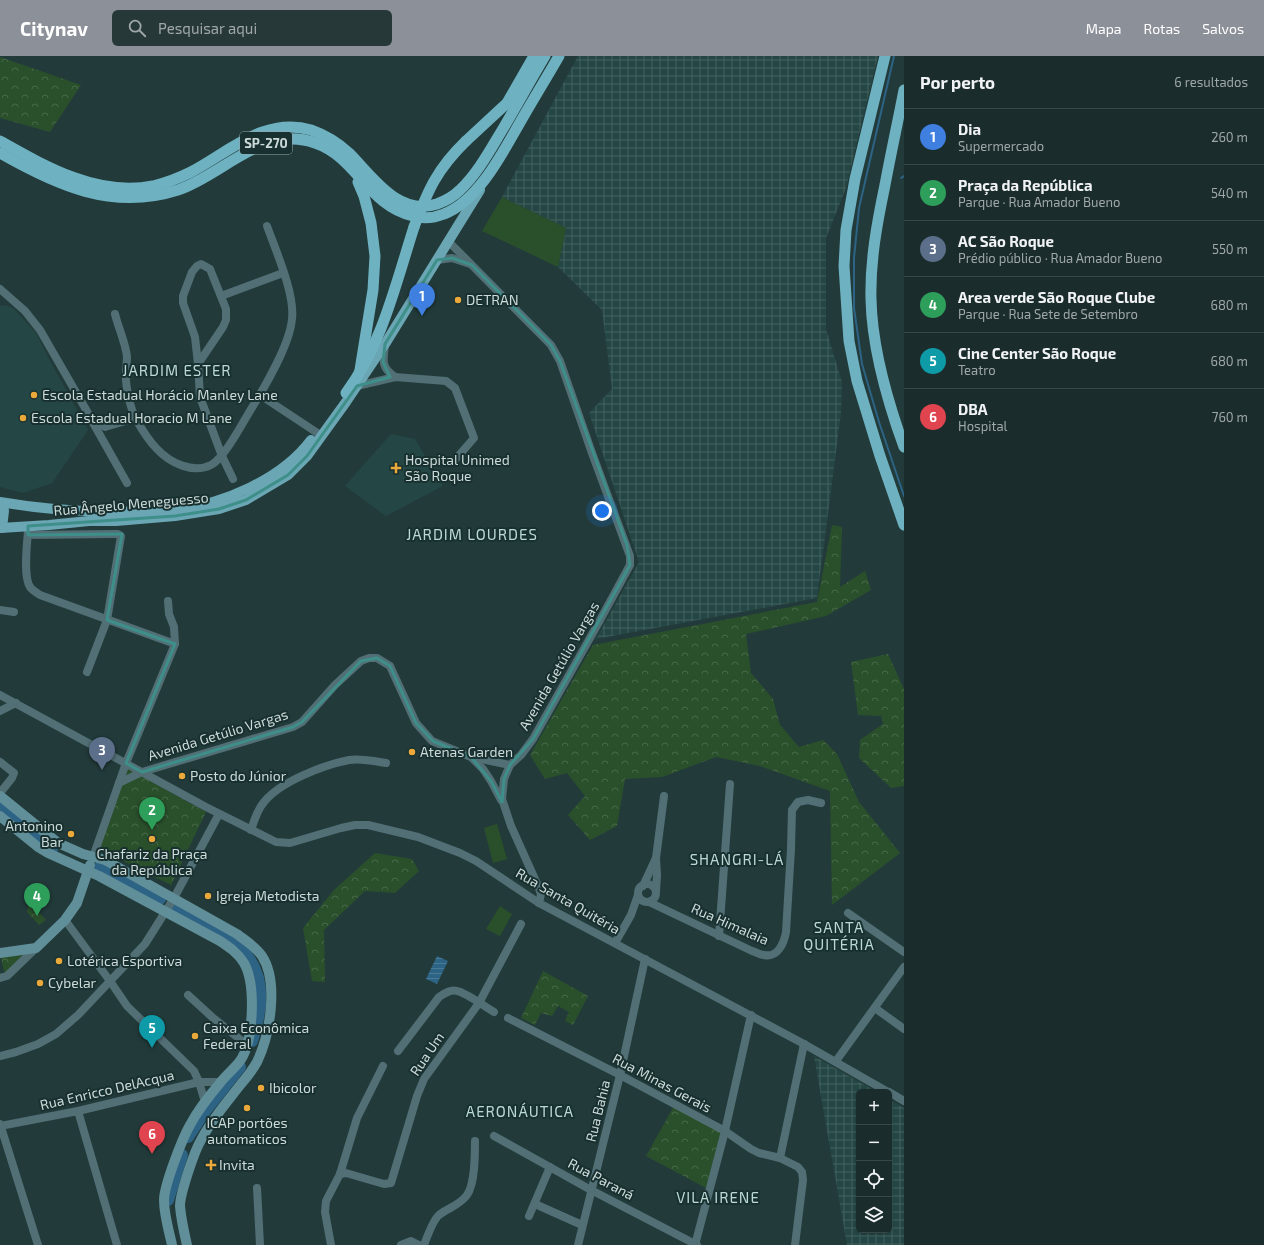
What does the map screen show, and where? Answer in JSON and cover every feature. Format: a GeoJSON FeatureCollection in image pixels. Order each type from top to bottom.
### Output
{"type":"FeatureCollection","features":[{"type":"Feature","properties":{"kind":"highway"},"geometry":{"type":"LineString","coordinates":[[346,393],[373,348],[383,323],[414,227],[430,187],[440,170],[454,153],[507,103],[534,56]]}},
{"type":"Feature","properties":{"kind":"highway","name":"SP-270"},"geometry":{"type":"LineString","coordinates":[[0,141],[56,170],[82,180],[108,186],[132,187],[152,186],[172,181],[190,172],[245,138],[276,128],[293,127],[310,130],[324,135],[347,152],[380,187],[400,201],[413,206],[426,207],[450,198],[460,190],[475,172],[545,56]]}},
{"type":"Feature","properties":{"kind":"highway","name":"SP-270"},"geometry":{"type":"LineString","coordinates":[[0,153],[37,174],[62,184],[106,196],[125,198],[161,194],[179,189],[209,175],[258,146],[272,141],[286,139],[302,140],[314,142],[326,147],[345,162],[373,194],[386,204],[405,215],[422,219],[444,214],[463,202],[480,185],[500,158],[559,56]]}},
{"type":"Feature","properties":{"kind":"highway"},"geometry":{"type":"LineString","coordinates":[[885,56],[855,179],[846,230],[844,266],[848,342],[857,381],[904,525]]}},
{"type":"Feature","properties":{"kind":"highway"},"geometry":{"type":"LineString","coordinates":[[904,90],[876,228],[872,263],[871,299],[872,324],[877,354],[904,447]]}},
{"type":"Feature","properties":{"kind":"highway"},"geometry":{"type":"LineString","coordinates":[[352,170],[364,196],[371,223],[375,256],[373,290],[360,370]]}},
{"type":"Feature","properties":{"kind":"main road","name":"SP-270"},"geometry":{"type":"LineString","coordinates":[[385,344],[500,158]]}},
{"type":"Feature","properties":{"kind":"main road","name":"Rua Ângelo Meneguesso"},"geometry":{"type":"LineString","coordinates":[[2,502],[60,510],[89,511],[176,510],[221,500],[257,484],[297,457],[320,434],[343,407],[385,344]]}},
{"type":"Feature","properties":{"kind":"main road","name":"Rua Ângelo Meneguesso"},"geometry":{"type":"LineString","coordinates":[[1,528],[28,531],[175,516],[219,509],[246,500],[288,475],[307,456],[346,393]]}},
{"type":"Feature","properties":{"kind":"main road"},"geometry":{"type":"LineString","coordinates":[[1,528],[4,511],[2,502]]}},
{"type":"Feature","properties":{"kind":"main road"},"geometry":{"type":"LineString","coordinates":[[0,796],[58,843],[78,852],[105,860],[238,934],[256,949],[265,960],[271,983],[270,1025],[257,1062],[209,1126],[200,1142],[181,1194],[180,1205],[182,1223],[187,1245]]}},
{"type":"Feature","properties":{"kind":"main road"},"geometry":{"type":"LineString","coordinates":[[0,816],[38,847],[48,853],[88,871],[166,911],[220,941],[235,952],[244,964],[250,978],[252,1016],[247,1046],[240,1061],[220,1082],[189,1126],[166,1189],[165,1208],[172,1245]]}},
{"type":"Feature","properties":{"kind":"main road"},"geometry":{"type":"LineString","coordinates":[[0,952],[36,948],[65,920],[77,903],[93,856]]}},
{"type":"Feature","properties":{"kind":"street"},"geometry":{"type":"LineString","coordinates":[[115,314],[127,357],[126,387],[136,418],[156,449],[179,465],[192,468],[202,468],[212,465],[222,456],[260,395],[288,340],[293,306],[267,226]]}},
{"type":"Feature","properties":{"kind":"street","name":"Avenida Getúlio Vargas"},"geometry":{"type":"LineString","coordinates":[[119,783],[142,772],[292,727],[302,722],[335,685],[361,661],[369,658],[377,658],[390,666],[416,723],[432,741],[471,757],[510,766],[521,755],[533,739],[574,669],[630,565],[630,556],[560,361],[552,345],[448,240]]}},
{"type":"Feature","properties":{"kind":"street","name":"Avenida Getúlio Vargas"},"geometry":{"type":"LineString","coordinates":[[437,260],[452,258],[472,265]]}},
{"type":"Feature","properties":{"kind":"street"},"geometry":{"type":"LineString","coordinates":[[198,364],[223,327],[226,320],[226,309],[210,269],[200,264],[192,272],[183,296],[184,308],[195,337],[200,397],[222,456],[233,479]]}},
{"type":"Feature","properties":{"kind":"street"},"geometry":{"type":"LineString","coordinates":[[221,296],[283,273]]}},
{"type":"Feature","properties":{"kind":"street"},"geometry":{"type":"LineString","coordinates":[[0,289],[26,311],[40,330],[128,483]]}},
{"type":"Feature","properties":{"kind":"street"},"geometry":{"type":"LineString","coordinates":[[385,344],[384,366],[387,371],[395,377]]}},
{"type":"Feature","properties":{"kind":"street"},"geometry":{"type":"LineString","coordinates":[[357,386],[395,377],[446,382],[455,388],[474,438],[454,461]]}},
{"type":"Feature","properties":{"kind":"street"},"geometry":{"type":"LineString","coordinates":[[260,395],[320,434]]}},
{"type":"Feature","properties":{"kind":"street"},"geometry":{"type":"LineString","coordinates":[[92,420],[105,427],[136,418]]}},
{"type":"Feature","properties":{"kind":"street"},"geometry":{"type":"LineString","coordinates":[[87,672],[107,620],[122,536],[118,534],[28,531],[28,580],[31,588],[40,595],[107,620],[175,644]]}},
{"type":"Feature","properties":{"kind":"street"},"geometry":{"type":"LineString","coordinates":[[93,856],[126,763],[175,644],[174,627],[169,614],[168,601]]}},
{"type":"Feature","properties":{"kind":"street"},"geometry":{"type":"LineString","coordinates":[[0,610],[14,612]]}},
{"type":"Feature","properties":{"kind":"street","name":"Rua Santa Quitéria"},"geometry":{"type":"LineString","coordinates":[[0,695],[219,814],[276,842],[290,844],[355,824],[368,825],[418,837],[460,853],[476,861],[539,903],[751,1015],[884,1089]]}},
{"type":"Feature","properties":{"kind":"street"},"geometry":{"type":"LineString","coordinates":[[0,711],[16,703]]}},
{"type":"Feature","properties":{"kind":"street"},"geometry":{"type":"LineString","coordinates":[[471,757],[483,769],[502,802],[541,894],[539,903]]}},
{"type":"Feature","properties":{"kind":"street"},"geometry":{"type":"LineString","coordinates":[[251,830],[256,815],[264,802],[281,788],[297,778],[333,764],[350,760],[386,763]]}},
{"type":"Feature","properties":{"kind":"street"},"geometry":{"type":"LineString","coordinates":[[0,762],[14,773],[12,778],[0,793]]}},
{"type":"Feature","properties":{"kind":"street"},"geometry":{"type":"LineString","coordinates":[[502,802],[504,779],[510,766]]}},
{"type":"Feature","properties":{"kind":"street"},"geometry":{"type":"LineString","coordinates":[[719,936],[730,784]]}},
{"type":"Feature","properties":{"kind":"street"},"geometry":{"type":"LineString","coordinates":[[630,914],[647,902],[653,900],[656,894],[656,858],[664,796]]}},
{"type":"Feature","properties":{"kind":"street","name":"Rua Himalaia"},"geometry":{"type":"LineString","coordinates":[[647,902],[663,908],[719,936],[765,956],[774,954],[780,949],[786,932],[791,857],[792,810],[798,802],[808,800],[821,803]]}},
{"type":"Feature","properties":{"kind":"street"},"geometry":{"type":"LineString","coordinates":[[0,1056],[38,1044],[56,1034],[78,1016],[145,944],[174,898],[198,850],[219,814]]}},
{"type":"Feature","properties":{"kind":"street"},"geometry":{"type":"LineString","coordinates":[[616,943],[639,891],[643,886],[656,858]]}},
{"type":"Feature","properties":{"kind":"street"},"geometry":{"type":"LineString","coordinates":[[643,886],[650,885],[656,894]]}},
{"type":"Feature","properties":{"kind":"street","name":"Rua Himalaia"},"geometry":{"type":"LineString","coordinates":[[656,894],[663,908]]}},
{"type":"Feature","properties":{"kind":"street"},"geometry":{"type":"LineString","coordinates":[[638,895],[640,899],[647,902]]}},
{"type":"Feature","properties":{"kind":"street"},"geometry":{"type":"LineString","coordinates":[[848,913],[904,952]]}},
{"type":"Feature","properties":{"kind":"street"},"geometry":{"type":"LineString","coordinates":[[65,920],[127,1006],[194,1071],[205,1102]]}},
{"type":"Feature","properties":{"kind":"street","name":"Rua Um"},"geometry":{"type":"LineString","coordinates":[[340,1174],[346,1173],[384,1184],[391,1183],[417,1096],[424,1079],[479,1003],[521,924]]}},
{"type":"Feature","properties":{"kind":"street"},"geometry":{"type":"LineString","coordinates":[[0,978],[7,976],[36,948]]}},
{"type":"Feature","properties":{"kind":"street","name":"Rua Bahia"},"geometry":{"type":"LineString","coordinates":[[578,1245],[620,1075],[645,958]]}},
{"type":"Feature","properties":{"kind":"street"},"geometry":{"type":"LineString","coordinates":[[836,1061],[904,967]]}},
{"type":"Feature","properties":{"kind":"street"},"geometry":{"type":"LineString","coordinates":[[398,1051],[439,997],[445,993],[460,991],[494,1012]]}},
{"type":"Feature","properties":{"kind":"street"},"geometry":{"type":"LineString","coordinates":[[188,995],[247,1046]]}},
{"type":"Feature","properties":{"kind":"street"},"geometry":{"type":"LineString","coordinates":[[875,1008],[904,1029]]}},
{"type":"Feature","properties":{"kind":"street"},"geometry":{"type":"LineString","coordinates":[[696,1245],[725,1131],[751,1015]]}},
{"type":"Feature","properties":{"kind":"street","name":"Rua Minas Gerais"},"geometry":{"type":"LineString","coordinates":[[508,1018],[725,1131],[751,1149],[759,1153],[780,1158],[798,1166],[802,1172],[803,1180],[795,1245]]}},
{"type":"Feature","properties":{"kind":"street"},"geometry":{"type":"LineString","coordinates":[[780,1158],[804,1044]]}},
{"type":"Feature","properties":{"kind":"street"},"geometry":{"type":"LineString","coordinates":[[331,1245],[325,1212],[326,1201],[340,1174],[357,1118],[383,1066]]}},
{"type":"Feature","properties":{"kind":"street","name":"Rua Enricco DelAcqua"},"geometry":{"type":"LineString","coordinates":[[0,1126],[78,1111],[199,1082],[220,1082]]}},
{"type":"Feature","properties":{"kind":"street","name":"Rua Santa Quitéria"},"geometry":{"type":"LineString","coordinates":[[892,1094],[904,1101]]}},
{"type":"Feature","properties":{"kind":"street"},"geometry":{"type":"LineString","coordinates":[[78,1111],[117,1245]]}},
{"type":"Feature","properties":{"kind":"street"},"geometry":{"type":"LineString","coordinates":[[0,1126],[38,1245]]}},
{"type":"Feature","properties":{"kind":"street","name":"Rua Paraná"},"geometry":{"type":"LineString","coordinates":[[494,1136],[591,1190],[696,1245]]}},
{"type":"Feature","properties":{"kind":"street"},"geometry":{"type":"LineString","coordinates":[[401,1245],[409,1241],[420,1244],[430,1231],[438,1216],[452,1209],[467,1195],[474,1173],[475,1141]]}},
{"type":"Feature","properties":{"kind":"street"},"geometry":{"type":"LineString","coordinates":[[530,1216],[550,1167]]}},
{"type":"Feature","properties":{"kind":"street"},"geometry":{"type":"LineString","coordinates":[[257,1188],[260,1245]]}},
{"type":"Feature","properties":{"kind":"street"},"geometry":{"type":"LineString","coordinates":[[535,1204],[582,1225]]}},
{"type":"Feature","properties":{"kind":"highlighted area"},"geometry":{"type":"Polygon","coordinates":[[[452,258],[472,265],[551,345],[560,361],[627,545],[630,565],[533,739],[510,765],[504,779],[502,802],[491,781],[471,757],[433,741],[416,723],[390,666],[377,658],[361,661],[302,722],[293,727],[142,772],[126,763],[175,644],[107,620],[122,534],[28,535],[28,526],[175,516],[219,509],[246,500],[288,475],[307,456],[357,386],[390,377],[383,362],[385,344],[437,260],[452,258]]]}},
{"type":"Feature","properties":{"kind":"shaded area"},"geometry":{"type":"Polygon","coordinates":[[[578,56],[878,56],[846,188],[826,238],[826,329],[842,382],[841,413],[817,598],[596,639],[639,562],[589,413],[612,389],[602,310],[558,267],[566,228],[502,197],[578,56]]]}},
{"type":"Feature","properties":{"kind":"shaded area","name":"Escola Estadual Horácio Manley Lane"},"geometry":{"type":"Polygon","coordinates":[[[6,305],[14,309],[36,333],[88,430],[52,483],[23,493],[0,487],[0,306],[6,305]]]}},
{"type":"Feature","properties":{"kind":"shaded area","name":"Hospital Unimed São Roque"},"geometry":{"type":"Polygon","coordinates":[[[391,434],[415,439],[443,486],[386,516],[345,486],[391,434]]]}},
{"type":"Feature","properties":{"kind":"shaded area"},"geometry":{"type":"Polygon","coordinates":[[[814,1056],[872,1089],[856,1089],[856,1233],[892,1233],[892,1101],[904,1108],[904,1245],[847,1245],[814,1056]]]}},
{"type":"Feature","properties":{"kind":"green space"},"geometry":{"type":"Polygon","coordinates":[[[0,57],[81,85],[50,132],[0,118],[0,57]]]}},
{"type":"Feature","properties":{"kind":"green space"},"geometry":{"type":"Polygon","coordinates":[[[502,197],[566,228],[558,267],[482,231],[502,197]]]}},
{"type":"Feature","properties":{"kind":"green space"},"geometry":{"type":"Polygon","coordinates":[[[832,525],[842,527],[840,587],[865,571],[871,590],[826,616],[746,634],[751,673],[773,699],[780,725],[799,747],[823,740],[837,754],[859,802],[900,853],[832,905],[830,791],[760,766],[716,757],[662,777],[625,779],[617,826],[590,840],[568,815],[585,796],[567,773],[545,779],[530,755],[593,645],[817,602],[832,525]]]}},
{"type":"Feature","properties":{"kind":"green space"},"geometry":{"type":"Polygon","coordinates":[[[888,654],[904,689],[904,786],[891,788],[859,758],[860,740],[883,724],[881,716],[858,715],[851,662],[888,654]]]}},
{"type":"Feature","properties":{"kind":"green space"},"geometry":{"type":"Polygon","coordinates":[[[128,769],[206,812],[171,885],[99,849],[128,769]]]}},
{"type":"Feature","properties":{"kind":"green space"},"geometry":{"type":"Polygon","coordinates":[[[497,824],[507,859],[493,863],[484,828],[497,824]]]}},
{"type":"Feature","properties":{"kind":"green space"},"geometry":{"type":"Polygon","coordinates":[[[375,853],[412,859],[419,871],[395,893],[365,891],[324,930],[325,982],[312,981],[303,928],[334,890],[375,853]]]}},
{"type":"Feature","properties":{"kind":"green space"},"geometry":{"type":"Polygon","coordinates":[[[500,906],[512,914],[500,936],[486,929],[500,906]]]}},
{"type":"Feature","properties":{"kind":"green space"},"geometry":{"type":"Polygon","coordinates":[[[28,907],[34,907],[46,920],[39,925],[27,912],[28,907]]]}},
{"type":"Feature","properties":{"kind":"green space"},"geometry":{"type":"Polygon","coordinates":[[[32,950],[5,975],[0,954],[32,950]]]}},
{"type":"Feature","properties":{"kind":"green space"},"geometry":{"type":"Polygon","coordinates":[[[543,971],[588,996],[573,1025],[565,1021],[569,1012],[558,1006],[552,1016],[541,1013],[535,1025],[521,1018],[543,971]]]}},
{"type":"Feature","properties":{"kind":"green space"},"geometry":{"type":"Polygon","coordinates":[[[674,1106],[721,1132],[706,1188],[646,1156],[674,1106]]]}},
{"type":"Feature","properties":{"kind":"water"},"geometry":{"type":"Polygon","coordinates":[[[437,956],[448,961],[437,984],[426,979],[437,956]]]}},
{"type":"Feature","properties":{"kind":"waterway"},"geometry":{"type":"LineString","coordinates":[[894,56],[859,208],[854,258],[854,308],[862,364],[879,422],[904,496]]}},
{"type":"Feature","properties":{"kind":"waterway"},"geometry":{"type":"LineString","coordinates":[[0,807],[52,849]]}},
{"type":"Feature","properties":{"kind":"waterway"},"geometry":{"type":"LineString","coordinates":[[100,867],[160,899]]}},
{"type":"Feature","properties":{"kind":"waterway"},"geometry":{"type":"LineString","coordinates":[[177,908],[223,934],[236,944],[247,956],[255,969],[260,985],[260,1005],[252,1041]]}},
{"type":"Feature","properties":{"kind":"waterway"},"geometry":{"type":"LineString","coordinates":[[188,1137],[205,1111],[240,1067]]}},
{"type":"Feature","properties":{"kind":"waterway"},"geometry":{"type":"LineString","coordinates":[[168,1200],[182,1155]]}},
{"type":"Feature","properties":{"kind":"place","name":"DETRAN"},"geometry":{"type":"Point","coordinates":[458,300]}},
{"type":"Feature","properties":{"kind":"place","name":"Dia"},"geometry":{"type":"Point","coordinates":[422,316]}},
{"type":"Feature","properties":{"kind":"place","name":"Escola Estadual Horácio Manley Lane"},"geometry":{"type":"Point","coordinates":[34,395]}},
{"type":"Feature","properties":{"kind":"place","name":"Escola Estadual Horacio M Lane"},"geometry":{"type":"Point","coordinates":[23,418]}},
{"type":"Feature","properties":{"kind":"place","name":"Hospital Unimed São Roque"},"geometry":{"type":"Point","coordinates":[396,468]}},
{"type":"Feature","properties":{"kind":"place","name":"Atenas Garden"},"geometry":{"type":"Point","coordinates":[412,752]}},
{"type":"Feature","properties":{"kind":"place","name":"AC São Roque"},"geometry":{"type":"Point","coordinates":[102,770]}},
{"type":"Feature","properties":{"kind":"place","name":"Posto do Júnior"},"geometry":{"type":"Point","coordinates":[182,776]}},
{"type":"Feature","properties":{"kind":"place","name":"Praça da República"},"geometry":{"type":"Point","coordinates":[152,830]}},
{"type":"Feature","properties":{"kind":"place","name":"Antonino Bar"},"geometry":{"type":"Point","coordinates":[71,834]}},
{"type":"Feature","properties":{"kind":"place","name":"Chafariz da Praça da República"},"geometry":{"type":"Point","coordinates":[152,839]}},
{"type":"Feature","properties":{"kind":"place","name":"Igreja Metodista"},"geometry":{"type":"Point","coordinates":[208,896]}},
{"type":"Feature","properties":{"kind":"place","name":"Area verde São Roque Clube"},"geometry":{"type":"Point","coordinates":[37,916]}},
{"type":"Feature","properties":{"kind":"place","name":"Lotérica Esportiva"},"geometry":{"type":"Point","coordinates":[59,961]}},
{"type":"Feature","properties":{"kind":"place","name":"Cybelar"},"geometry":{"type":"Point","coordinates":[40,983]}},
{"type":"Feature","properties":{"kind":"place","name":"Caixa Econômica Federal"},"geometry":{"type":"Point","coordinates":[195,1036]}},
{"type":"Feature","properties":{"kind":"place","name":"Cine Center São Roque"},"geometry":{"type":"Point","coordinates":[152,1048]}},
{"type":"Feature","properties":{"kind":"place","name":"Ibicolor"},"geometry":{"type":"Point","coordinates":[261,1088]}},
{"type":"Feature","properties":{"kind":"place","name":"ICAP portões automaticos"},"geometry":{"type":"Point","coordinates":[247,1108]}},
{"type":"Feature","properties":{"kind":"place","name":"DBA"},"geometry":{"type":"Point","coordinates":[152,1154]}},
{"type":"Feature","properties":{"kind":"place","name":"Invita"},"geometry":{"type":"Point","coordinates":[211,1165]}},
{"type":"Feature","properties":{"kind":"district","name":"JARDIM ESTER"},"geometry":{"type":"Point","coordinates":[177,371]}},
{"type":"Feature","properties":{"kind":"district","name":"JARDIM LOURDES"},"geometry":{"type":"Point","coordinates":[472,535]}},
{"type":"Feature","properties":{"kind":"district","name":"SHANGRI-LÁ"},"geometry":{"type":"Point","coordinates":[737,860]}},
{"type":"Feature","properties":{"kind":"district","name":"SANTA QUITÉRIA"},"geometry":{"type":"Point","coordinates":[839,936]}},
{"type":"Feature","properties":{"kind":"district","name":"AERONÁUTICA"},"geometry":{"type":"Point","coordinates":[520,1112]}},
{"type":"Feature","properties":{"kind":"district","name":"VILA IRENE"},"geometry":{"type":"Point","coordinates":[718,1198]}}]}
